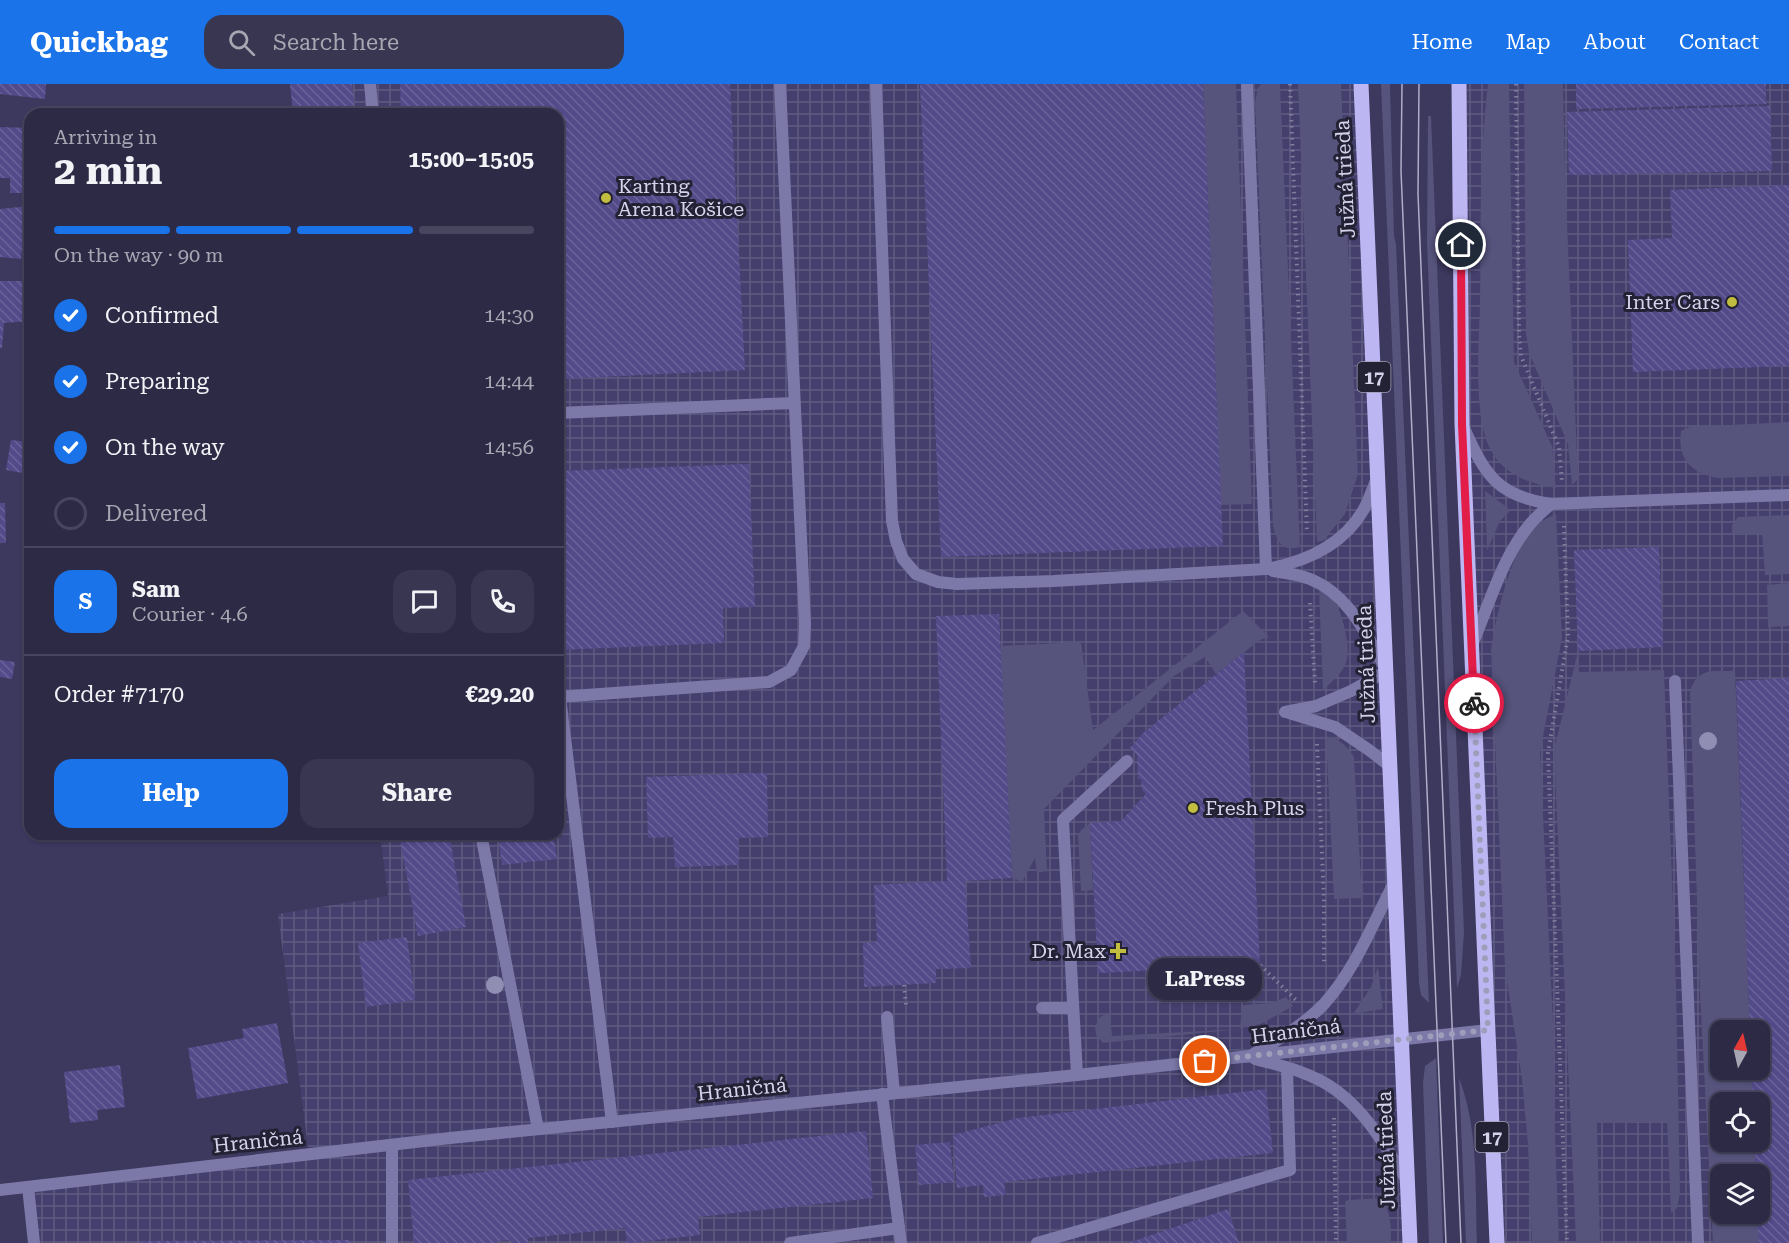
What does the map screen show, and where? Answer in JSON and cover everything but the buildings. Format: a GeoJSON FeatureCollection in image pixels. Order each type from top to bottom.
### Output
{"type":"FeatureCollection","features":[{"type":"Feature","properties":{"kind":"main road","name":"Južná trieda"},"geometry":{"type":"LineString","coordinates":[[1361,84],[1410,1243]]}},
{"type":"Feature","properties":{"kind":"main road","name":"17"},"geometry":{"type":"LineString","coordinates":[[1459,84],[1462,424],[1497,1243]]}},
{"type":"Feature","properties":{"kind":"street"},"geometry":{"type":"LineString","coordinates":[[370,84],[372,108]]}},
{"type":"Feature","properties":{"kind":"street"},"geometry":{"type":"LineString","coordinates":[[564,697],[769,682],[791,670],[804,646],[780,84]]}},
{"type":"Feature","properties":{"kind":"street"},"geometry":{"type":"LineString","coordinates":[[876,84],[892,521],[903,559],[916,574],[938,582],[957,584],[1266,569],[1308,558],[1337,540],[1352,526],[1364,509],[1379,475]]}},
{"type":"Feature","properties":{"kind":"street"},"geometry":{"type":"LineString","coordinates":[[1247,84],[1266,569]]}},
{"type":"Feature","properties":{"kind":"street"},"geometry":{"type":"LineString","coordinates":[[564,413],[794,403]]}},
{"type":"Feature","properties":{"kind":"street"},"geometry":{"type":"LineString","coordinates":[[1462,424],[1476,456],[1497,484],[1521,498],[1557,504],[1789,495]]}},
{"type":"Feature","properties":{"kind":"street"},"geometry":{"type":"LineString","coordinates":[[1472,646],[1518,541],[1532,523],[1557,504]]}},
{"type":"Feature","properties":{"kind":"street"},"geometry":{"type":"LineString","coordinates":[[1266,569],[1309,579],[1336,595],[1359,620],[1387,671],[1351,691],[1316,706],[1285,712],[1335,727],[1391,767]]}},
{"type":"Feature","properties":{"kind":"street"},"geometry":{"type":"LineString","coordinates":[[1675,681],[1698,1243]]}},
{"type":"Feature","properties":{"kind":"street"},"geometry":{"type":"LineString","coordinates":[[564,737],[612,1122]]}},
{"type":"Feature","properties":{"kind":"street"},"geometry":{"type":"LineString","coordinates":[[1077,1075],[1064,820],[1127,761]]}},
{"type":"Feature","properties":{"kind":"street"},"geometry":{"type":"LineString","coordinates":[[481,840],[538,1130]]}},
{"type":"Feature","properties":{"kind":"street"},"geometry":{"type":"LineString","coordinates":[[1248,1057],[1294,1029],[1324,1003],[1359,951],[1395,881]]}},
{"type":"Feature","properties":{"kind":"street"},"geometry":{"type":"LineString","coordinates":[[1042,1008],[1072,1008]]}},
{"type":"Feature","properties":{"kind":"street"},"geometry":{"type":"LineString","coordinates":[[887,1017],[888,1094],[901,1243]]}},
{"type":"Feature","properties":{"kind":"street","name":"Hraničná"},"geometry":{"type":"LineString","coordinates":[[0,1190],[392,1145],[1077,1075],[1488,1030]]}},
{"type":"Feature","properties":{"kind":"street"},"geometry":{"type":"LineString","coordinates":[[1248,1057],[1310,1076],[1336,1090],[1358,1109],[1374,1129],[1408,1182]]}},
{"type":"Feature","properties":{"kind":"street"},"geometry":{"type":"LineString","coordinates":[[1037,1243],[1290,1170],[1287,1068]]}},
{"type":"Feature","properties":{"kind":"street"},"geometry":{"type":"LineString","coordinates":[[392,1145],[392,1243]]}},
{"type":"Feature","properties":{"kind":"street"},"geometry":{"type":"LineString","coordinates":[[28,1187],[34,1243]]}},
{"type":"Feature","properties":{"kind":"street"},"geometry":{"type":"LineString","coordinates":[[790,1243],[899,1228]]}},
{"type":"Feature","properties":{"kind":"path"},"geometry":{"type":"LineString","coordinates":[[1290,84],[1308,558]]}},
{"type":"Feature","properties":{"kind":"path"},"geometry":{"type":"LineString","coordinates":[[1516,84],[1521,356],[1559,447],[1557,504],[1568,636],[1548,753],[1567,1243]]}},
{"type":"Feature","properties":{"kind":"path"},"geometry":{"type":"LineString","coordinates":[[1309,579],[1316,706]]}},
{"type":"Feature","properties":{"kind":"path"},"geometry":{"type":"LineString","coordinates":[[1316,720],[1324,899],[1324,1003]]}},
{"type":"Feature","properties":{"kind":"path"},"geometry":{"type":"LineString","coordinates":[[1260,965],[1303,1007]]}},
{"type":"Feature","properties":{"kind":"path"},"geometry":{"type":"LineString","coordinates":[[1336,1090],[1333,1125],[1336,1243]]}},
{"type":"Feature","properties":{"kind":"shaded area"},"geometry":{"type":"Polygon","coordinates":[[[291,84],[1355,84],[1410,1243],[34,1243],[28,1187],[309,1155],[278,914],[388,896],[381,840],[564,840],[564,108],[293,108],[291,84]]]}},
{"type":"Feature","properties":{"kind":"shaded area"},"geometry":{"type":"Polygon","coordinates":[[[1203,84],[1236,84],[1252,504],[1221,505],[1203,84]]]}},
{"type":"Feature","properties":{"kind":"shaded area"},"geometry":{"type":"Polygon","coordinates":[[[1261,84],[1280,84],[1300,547],[1294,548],[1281,544],[1273,526],[1255,102],[1261,84]]]}},
{"type":"Feature","properties":{"kind":"shaded area"},"geometry":{"type":"Polygon","coordinates":[[[1298,84],[1341,84],[1358,474],[1345,514],[1323,541],[1317,542],[1298,84]]]}},
{"type":"Feature","properties":{"kind":"shaded area"},"geometry":{"type":"Polygon","coordinates":[[[1381,84],[1390,84],[1394,236],[1429,1003],[1421,995],[1419,983],[1381,84]]]}},
{"type":"Feature","properties":{"kind":"shaded area"},"geometry":{"type":"Polygon","coordinates":[[[1459,84],[1789,84],[1789,1243],[1497,1243],[1472,646],[1459,84]]]}},
{"type":"Feature","properties":{"kind":"shaded area"},"geometry":{"type":"Polygon","coordinates":[[[1488,84],[1509,84],[1514,362],[1552,446],[1556,488],[1523,479],[1505,468],[1491,450],[1482,424],[1478,353],[1482,166],[1488,84]]]}},
{"type":"Feature","properties":{"kind":"shaded area"},"geometry":{"type":"Polygon","coordinates":[[[1524,84],[1563,84],[1578,479],[1572,485],[1568,444],[1529,353],[1526,334],[1524,84]]]}},
{"type":"Feature","properties":{"kind":"shaded area"},"geometry":{"type":"Polygon","coordinates":[[[1428,116],[1431,116],[1464,932],[1461,975],[1457,988],[1427,242],[1428,116]]]}},
{"type":"Feature","properties":{"kind":"shaded area"},"geometry":{"type":"Polygon","coordinates":[[[1789,422],[1789,476],[1717,478],[1708,476],[1688,463],[1681,449],[1681,431],[1690,427],[1789,422]]]}},
{"type":"Feature","properties":{"kind":"shaded area"},"geometry":{"type":"Polygon","coordinates":[[[1485,491],[1508,508],[1509,512],[1500,521],[1487,551],[1485,491]]]}},
{"type":"Feature","properties":{"kind":"shaded area"},"geometry":{"type":"Polygon","coordinates":[[[1556,514],[1562,638],[1540,752],[1553,1023],[1559,1243],[1532,1243],[1528,1145],[1522,1079],[1505,968],[1491,650],[1506,584],[1519,550],[1535,526],[1556,514]]]}},
{"type":"Feature","properties":{"kind":"shaded area"},"geometry":{"type":"Polygon","coordinates":[[[1789,515],[1789,574],[1765,575],[1762,533],[1732,534],[1732,525],[1738,517],[1789,515]]]}},
{"type":"Feature","properties":{"kind":"shaded area"},"geometry":{"type":"Polygon","coordinates":[[[1789,583],[1789,626],[1768,627],[1767,585],[1789,583]]]}},
{"type":"Feature","properties":{"kind":"shaded area"},"geometry":{"type":"Polygon","coordinates":[[[1319,590],[1331,598],[1337,606],[1348,647],[1347,660],[1343,669],[1323,690],[1319,590]]]}},
{"type":"Feature","properties":{"kind":"shaded area"},"geometry":{"type":"Polygon","coordinates":[[[1243,611],[1269,637],[1260,640],[1216,674],[1205,657],[1174,676],[1044,809],[1047,871],[1037,873],[1035,858],[1022,882],[1012,878],[1000,646],[1081,642],[1093,730],[1243,611]]]}},
{"type":"Feature","properties":{"kind":"shaded area"},"geometry":{"type":"Polygon","coordinates":[[[1578,651],[1579,672],[1664,670],[1676,985],[1680,1194],[1677,1208],[1671,1213],[1667,1121],[1597,1123],[1600,1243],[1576,1243],[1554,750],[1578,651]]]}},
{"type":"Feature","properties":{"kind":"shaded area"},"geometry":{"type":"Polygon","coordinates":[[[1714,671],[1735,671],[1750,1020],[1710,1020],[1710,1080],[1752,1080],[1752,1092],[1710,1092],[1710,1152],[1755,1152],[1755,1164],[1710,1164],[1710,1185],[1700,993],[1690,691],[1697,678],[1714,671]]]}},
{"type":"Feature","properties":{"kind":"shaded area"},"geometry":{"type":"Polygon","coordinates":[[[1326,736],[1342,743],[1354,757],[1362,898],[1334,899],[1326,736]]]}},
{"type":"Feature","properties":{"kind":"shaded area"},"geometry":{"type":"Polygon","coordinates":[[[1090,823],[1093,890],[1081,891],[1078,836],[1081,830],[1090,823]]]}},
{"type":"Feature","properties":{"kind":"shaded area"},"geometry":{"type":"Polygon","coordinates":[[[1378,967],[1383,1009],[1353,1014],[1371,987],[1378,967]]]}},
{"type":"Feature","properties":{"kind":"shaded area"},"geometry":{"type":"Polygon","coordinates":[[[1286,997],[1293,1006],[1261,1024],[1240,1028],[1242,1005],[1271,1003],[1286,997]]]}},
{"type":"Feature","properties":{"kind":"shaded area"},"geometry":{"type":"Polygon","coordinates":[[[1110,1012],[1112,1036],[1240,1029],[1103,1043],[1096,1035],[1095,1026],[1100,1017],[1110,1012]]]}},
{"type":"Feature","properties":{"kind":"shaded area"},"geometry":{"type":"Polygon","coordinates":[[[1436,1058],[1443,1243],[1429,1243],[1423,1083],[1425,1066],[1436,1058]]]}},
{"type":"Feature","properties":{"kind":"shaded area"},"geometry":{"type":"Polygon","coordinates":[[[1459,1078],[1473,1139],[1477,1243],[1466,1243],[1459,1078]]]}},
{"type":"Feature","properties":{"kind":"shaded area"},"geometry":{"type":"Polygon","coordinates":[[[1381,1198],[1389,1213],[1391,1243],[1347,1243],[1345,1202],[1381,1198]]]}},
{"type":"Feature","properties":{"kind":"shaded area"},"geometry":{"type":"Polygon","coordinates":[[[1712,1224],[1758,1224],[1759,1243],[1713,1243],[1712,1224]]]}},
{"type":"Feature","properties":{"kind":"tram line"},"geometry":{"type":"LineString","coordinates":[[1402,84],[1401,171],[1446,1243]]}},
{"type":"Feature","properties":{"kind":"tram line"},"geometry":{"type":"LineString","coordinates":[[1419,84],[1418,194],[1461,1243]]}},
{"type":"Feature","properties":{"kind":"way so far"},"geometry":{"type":"LineString","coordinates":[[1205,1061],[1488,1030],[1474,703]]}},
{"type":"Feature","properties":{"kind":"place","name":"Karting Arena Košice"},"geometry":{"type":"Point","coordinates":[606,198]}},
{"type":"Feature","properties":{"kind":"place","name":"Inter Cars"},"geometry":{"type":"Point","coordinates":[1732,302]}},
{"type":"Feature","properties":{"kind":"place","name":"Fresh Plus"},"geometry":{"type":"Point","coordinates":[1193,808]}},
{"type":"Feature","properties":{"kind":"place","name":"Dr. Max"},"geometry":{"type":"Point","coordinates":[1118,951]}},
{"type":"Feature","properties":{"kind":"place","name":"LaPress"},"geometry":{"type":"Point","coordinates":[1205,1061]}},
{"type":"Feature","properties":{"kind":"route"},"geometry":{"type":"LineString","coordinates":[[1461,245],[1462,424],[1474,703]]}}]}
